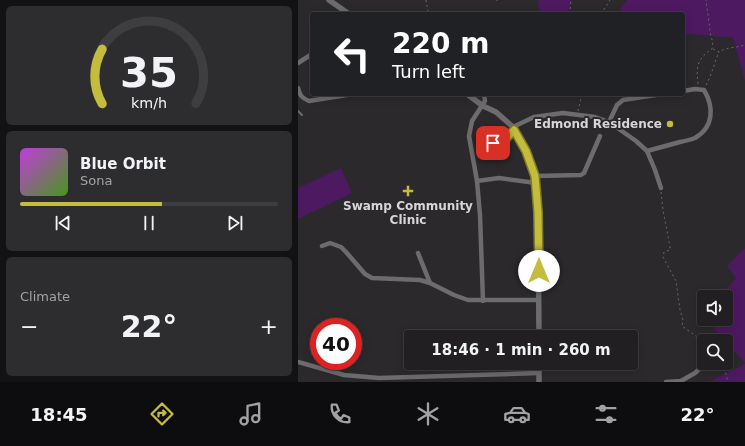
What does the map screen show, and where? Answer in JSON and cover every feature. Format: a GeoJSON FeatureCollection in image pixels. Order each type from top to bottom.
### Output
{"type":"FeatureCollection","features":[{"type":"Feature","properties":{"kind":"street"},"geometry":{"type":"LineString","coordinates":[[329,0],[346,12]]}},
{"type":"Feature","properties":{"kind":"street"},"geometry":{"type":"LineString","coordinates":[[298,63],[310,55]]}},
{"type":"Feature","properties":{"kind":"street"},"geometry":{"type":"LineString","coordinates":[[298,88],[299,94],[303,99],[309,101],[340,96]]}},
{"type":"Feature","properties":{"kind":"street"},"geometry":{"type":"LineString","coordinates":[[646,151],[694,138],[705,131],[711,114],[710,99],[704,90],[695,89],[685,91]]}},
{"type":"Feature","properties":{"kind":"street"},"geometry":{"type":"LineString","coordinates":[[470,96],[483,106],[496,112],[514,128],[526,151],[535,176],[538,212],[539,330]]}},
{"type":"Feature","properties":{"kind":"street"},"geometry":{"type":"LineString","coordinates":[[483,301],[480,215],[477,181],[469,136],[472,122],[483,106],[484,96]]}},
{"type":"Feature","properties":{"kind":"street"},"geometry":{"type":"LineString","coordinates":[[609,122],[617,105],[623,100],[649,96]]}},
{"type":"Feature","properties":{"kind":"street"},"geometry":{"type":"LineString","coordinates":[[480,146],[506,139],[514,128],[534,117],[563,113],[595,117],[609,122],[646,151],[655,170],[661,188]]}},
{"type":"Feature","properties":{"kind":"street"},"geometry":{"type":"LineString","coordinates":[[535,176],[581,175],[584,173],[600,136]]}},
{"type":"Feature","properties":{"kind":"street"},"geometry":{"type":"LineString","coordinates":[[477,181],[499,178],[536,183]]}},
{"type":"Feature","properties":{"kind":"street"},"geometry":{"type":"LineString","coordinates":[[322,246],[330,243],[341,247],[364,274],[372,278],[420,280],[468,300],[539,300]]}},
{"type":"Feature","properties":{"kind":"street"},"geometry":{"type":"LineString","coordinates":[[418,252],[430,283]]}},
{"type":"Feature","properties":{"kind":"street"},"geometry":{"type":"LineString","coordinates":[[298,362],[329,372],[360,377],[379,378],[539,373],[539,382]]}},
{"type":"Feature","properties":{"kind":"street"},"geometry":{"type":"LineString","coordinates":[[666,382],[681,381],[698,370]]}},
{"type":"Feature","properties":{"kind":"street"},"geometry":{"type":"LineString","coordinates":[[463,376],[466,382]]}},
{"type":"Feature","properties":{"kind":"lane"},"geometry":{"type":"LineString","coordinates":[[298,111],[302,115]]}},
{"type":"Feature","properties":{"kind":"path"},"geometry":{"type":"LineString","coordinates":[[426,0],[428,12]]}},
{"type":"Feature","properties":{"kind":"path"},"geometry":{"type":"LineString","coordinates":[[570,12],[571,0]]}},
{"type":"Feature","properties":{"kind":"path"},"geometry":{"type":"LineString","coordinates":[[602,12],[610,0]]}},
{"type":"Feature","properties":{"kind":"path"},"geometry":{"type":"LineString","coordinates":[[695,89],[698,84],[696,71],[702,56],[712,49],[713,41],[711,38],[706,0]]}},
{"type":"Feature","properties":{"kind":"path"},"geometry":{"type":"LineString","coordinates":[[704,90],[719,52],[724,49],[745,45]]}},
{"type":"Feature","properties":{"kind":"path"},"geometry":{"type":"LineString","coordinates":[[712,49],[719,52]]}},
{"type":"Feature","properties":{"kind":"path"},"geometry":{"type":"LineString","coordinates":[[576,115],[581,96]]}},
{"type":"Feature","properties":{"kind":"path"},"geometry":{"type":"LineString","coordinates":[[661,188],[663,210],[670,247],[670,250],[664,252],[663,258],[676,281],[680,310],[684,320],[682,326],[697,336]]}},
{"type":"Feature","properties":{"kind":"path"},"geometry":{"type":"LineString","coordinates":[[725,370],[728,382]]}},
{"type":"Feature","properties":{"kind":"shaded area"},"geometry":{"type":"Polygon","coordinates":[[[538,0],[572,0],[569,12],[540,12],[538,0]]]}},
{"type":"Feature","properties":{"kind":"shaded area"},"geometry":{"type":"Polygon","coordinates":[[[627,0],[745,0],[745,81],[733,38],[693,34],[685,35],[685,12],[622,12],[620,9],[627,0]]]}},
{"type":"Feature","properties":{"kind":"shaded area"},"geometry":{"type":"Polygon","coordinates":[[[341,168],[352,193],[298,219],[298,188],[341,168]]]}},
{"type":"Feature","properties":{"kind":"shaded area"},"geometry":{"type":"Polygon","coordinates":[[[745,248],[745,363],[733,349],[733,334],[719,334],[714,328],[716,326],[733,326],[733,290],[726,290],[736,278],[727,266],[745,248]]]}},
{"type":"Feature","properties":{"kind":"shaded area"},"geometry":{"type":"Polygon","coordinates":[[[745,364],[745,382],[709,382],[745,364]]]}},
{"type":"Feature","properties":{"kind":"place","name":"Edmond Residence"},"geometry":{"type":"Point","coordinates":[670,124]}},
{"type":"Feature","properties":{"kind":"place","name":"Swamp Community Clinic"},"geometry":{"type":"Point","coordinates":[408,191]}},
{"type":"Feature","properties":{"kind":"route"},"geometry":{"type":"LineString","coordinates":[[493,143],[506,139],[514,130],[526,151],[535,176],[538,212],[539,271]]}}]}
